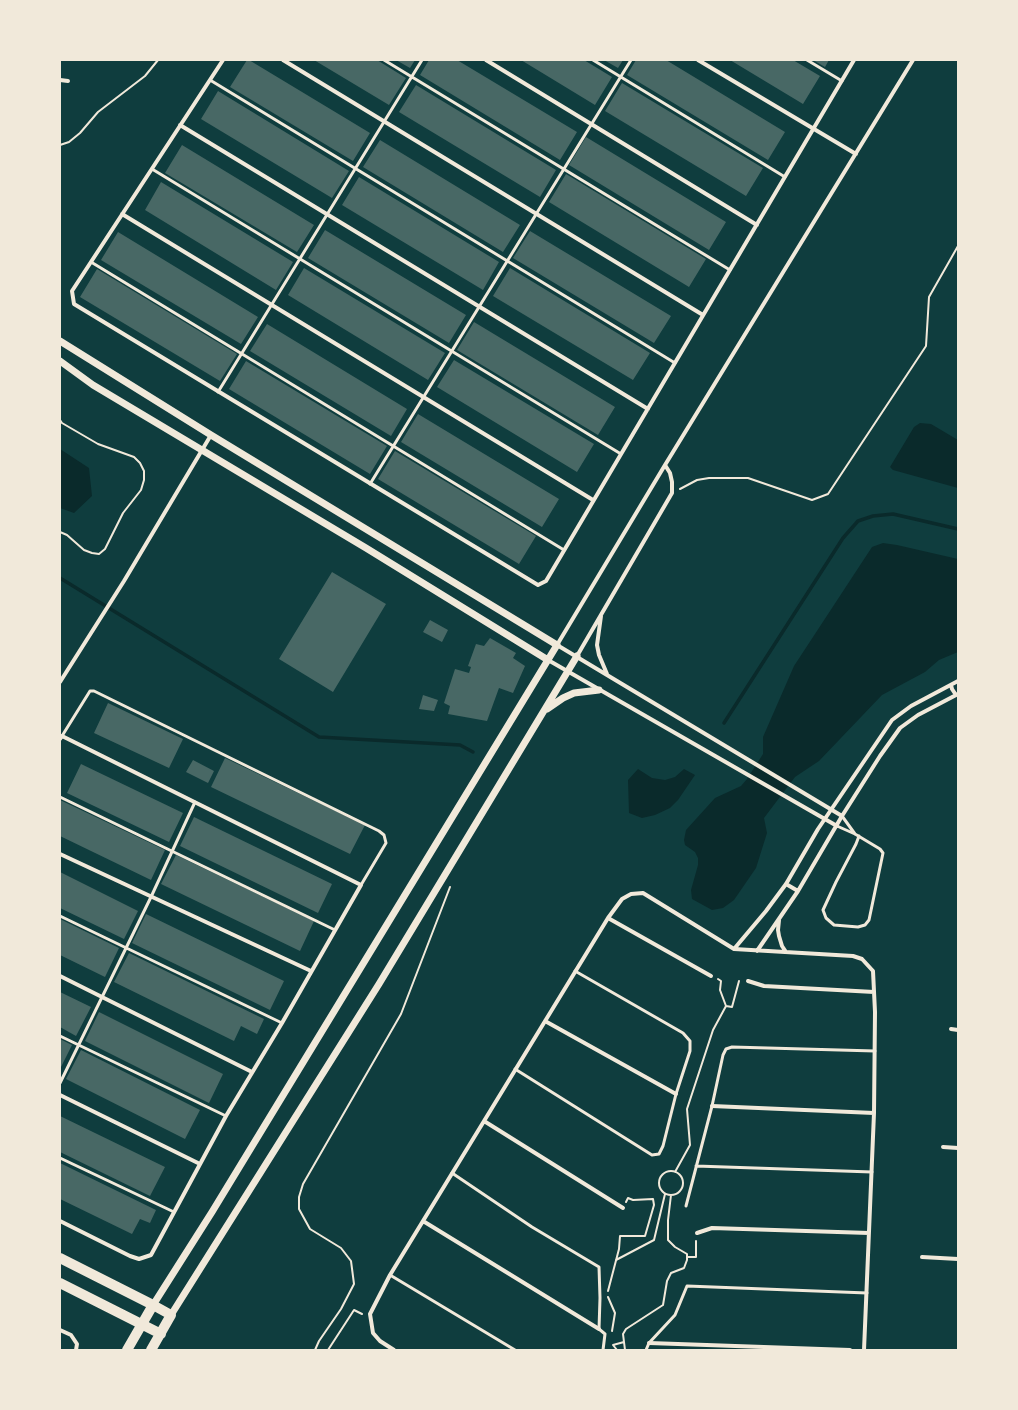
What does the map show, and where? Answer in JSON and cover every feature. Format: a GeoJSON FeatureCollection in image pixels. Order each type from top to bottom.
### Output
{"type":"FeatureCollection","features":[{"type":"Feature","properties":{"kind":"main road"},"geometry":{"type":"LineString","coordinates":[[60,1258],[171,1315],[152,1350]]}},
{"type":"Feature","properties":{"kind":"main road"},"geometry":{"type":"LineString","coordinates":[[60,1283],[161,1334]]}},
{"type":"Feature","properties":{"kind":"main road"},"geometry":{"type":"LineString","coordinates":[[127,1350],[153,1305]]}},
{"type":"Feature","properties":{"kind":"street"},"geometry":{"type":"LineString","coordinates":[[223,60],[72,291],[74,304],[538,585],[546,581],[854,60]]}},
{"type":"Feature","properties":{"kind":"street"},"geometry":{"type":"LineString","coordinates":[[283,60],[703,315]]}},
{"type":"Feature","properties":{"kind":"street"},"geometry":{"type":"LineString","coordinates":[[486,60],[757,225]]}},
{"type":"Feature","properties":{"kind":"street"},"geometry":{"type":"LineString","coordinates":[[698,60],[856,154]]}},
{"type":"Feature","properties":{"kind":"street"},"geometry":{"type":"LineString","coordinates":[[153,1305],[220,1199],[665,465],[913,60]]}},
{"type":"Feature","properties":{"kind":"street"},"geometry":{"type":"LineString","coordinates":[[60,80],[68,81]]}},
{"type":"Feature","properties":{"kind":"street"},"geometry":{"type":"LineString","coordinates":[[180,125],[648,409]]}},
{"type":"Feature","properties":{"kind":"street"},"geometry":{"type":"LineString","coordinates":[[122,214],[593,500]]}},
{"type":"Feature","properties":{"kind":"street"},"geometry":{"type":"LineString","coordinates":[[60,342],[557,645],[842,816]]}},
{"type":"Feature","properties":{"kind":"street"},"geometry":{"type":"LineString","coordinates":[[60,361],[93,384],[548,660],[837,826]]}},
{"type":"Feature","properties":{"kind":"street"},"geometry":{"type":"LineString","coordinates":[[60,682],[124,581],[211,435]]}},
{"type":"Feature","properties":{"kind":"street"},"geometry":{"type":"LineString","coordinates":[[171,1315],[379,984],[545,710],[672,493],[670,473],[665,465]]}},
{"type":"Feature","properties":{"kind":"street"},"geometry":{"type":"LineString","coordinates":[[602,613],[597,645],[607,674]]}},
{"type":"Feature","properties":{"kind":"street"},"geometry":{"type":"LineString","coordinates":[[734,949],[766,911],[786,884],[825,819],[892,720],[911,706],[958,681]]}},
{"type":"Feature","properties":{"kind":"street"},"geometry":{"type":"LineString","coordinates":[[757,951],[798,891],[842,816],[880,756],[900,728],[918,715],[957,695],[952,689],[951,685]]}},
{"type":"Feature","properties":{"kind":"street"},"geometry":{"type":"LineString","coordinates":[[545,710],[563,698],[574,693],[599,690]]}},
{"type":"Feature","properties":{"kind":"street"},"geometry":{"type":"LineString","coordinates":[[60,1221],[130,1256],[139,1259],[151,1254],[226,1116],[362,885],[196,802],[61,738]]}},
{"type":"Feature","properties":{"kind":"street"},"geometry":{"type":"LineString","coordinates":[[60,854],[311,971]]}},
{"type":"Feature","properties":{"kind":"street"},"geometry":{"type":"LineString","coordinates":[[786,884],[798,891]]}},
{"type":"Feature","properties":{"kind":"street"},"geometry":{"type":"LineString","coordinates":[[394,1350],[380,1341],[373,1333],[370,1314],[390,1275],[608,918],[622,899],[631,894],[643,893],[734,949],[853,956],[862,959],[873,971],[875,1051],[874,1113],[864,1350]]}},
{"type":"Feature","properties":{"kind":"street"},"geometry":{"type":"LineString","coordinates":[[608,918],[711,976]]}},
{"type":"Feature","properties":{"kind":"street"},"geometry":{"type":"LineString","coordinates":[[779,919],[779,936],[782,946],[786,952]]}},
{"type":"Feature","properties":{"kind":"street"},"geometry":{"type":"LineString","coordinates":[[60,976],[252,1072]]}},
{"type":"Feature","properties":{"kind":"street"},"geometry":{"type":"LineString","coordinates":[[748,981],[764,986],[874,992]]}},
{"type":"Feature","properties":{"kind":"street"},"geometry":{"type":"LineString","coordinates":[[545,1020],[676,1094]]}},
{"type":"Feature","properties":{"kind":"street"},"geometry":{"type":"LineString","coordinates":[[951,1029],[958,1030]]}},
{"type":"Feature","properties":{"kind":"street"},"geometry":{"type":"LineString","coordinates":[[60,1095],[200,1164]]}},
{"type":"Feature","properties":{"kind":"street"},"geometry":{"type":"LineString","coordinates":[[712,1106],[874,1113]]}},
{"type":"Feature","properties":{"kind":"street"},"geometry":{"type":"LineString","coordinates":[[484,1121],[623,1208]]}},
{"type":"Feature","properties":{"kind":"street"},"geometry":{"type":"LineString","coordinates":[[943,1147],[958,1148]]}},
{"type":"Feature","properties":{"kind":"street"},"geometry":{"type":"LineString","coordinates":[[423,1221],[599,1329]]}},
{"type":"Feature","properties":{"kind":"street"},"geometry":{"type":"LineString","coordinates":[[697,1233],[712,1228],[869,1233]]}},
{"type":"Feature","properties":{"kind":"street"},"geometry":{"type":"LineString","coordinates":[[922,1257],[958,1259]]}},
{"type":"Feature","properties":{"kind":"street"},"geometry":{"type":"LineString","coordinates":[[60,1330],[71,1335],[77,1344],[76,1350]]}},
{"type":"Feature","properties":{"kind":"street"},"geometry":{"type":"LineString","coordinates":[[649,1343],[850,1350]]}},
{"type":"Feature","properties":{"kind":"lane"},"geometry":{"type":"LineString","coordinates":[[384,60],[730,270]]}},
{"type":"Feature","properties":{"kind":"lane"},"geometry":{"type":"LineString","coordinates":[[218,392],[422,60]]}},
{"type":"Feature","properties":{"kind":"lane"},"geometry":{"type":"LineString","coordinates":[[593,60],[785,177]]}},
{"type":"Feature","properties":{"kind":"lane"},"geometry":{"type":"LineString","coordinates":[[370,484],[631,60]]}},
{"type":"Feature","properties":{"kind":"lane"},"geometry":{"type":"LineString","coordinates":[[807,60],[842,81]]}},
{"type":"Feature","properties":{"kind":"lane"},"geometry":{"type":"LineString","coordinates":[[210,80],[675,363]]}},
{"type":"Feature","properties":{"kind":"lane"},"geometry":{"type":"LineString","coordinates":[[152,169],[621,454]]}},
{"type":"Feature","properties":{"kind":"lane"},"geometry":{"type":"LineString","coordinates":[[91,262],[564,550]]}},
{"type":"Feature","properties":{"kind":"lane"},"geometry":{"type":"LineString","coordinates":[[61,738],[90,691],[94,691],[379,831],[384,835],[386,843],[362,885]]}},
{"type":"Feature","properties":{"kind":"lane"},"geometry":{"type":"LineString","coordinates":[[60,797],[335,930]]}},
{"type":"Feature","properties":{"kind":"lane"},"geometry":{"type":"LineString","coordinates":[[60,1083],[196,802]]}},
{"type":"Feature","properties":{"kind":"lane"},"geometry":{"type":"LineString","coordinates":[[842,816],[855,834]]}},
{"type":"Feature","properties":{"kind":"lane"},"geometry":{"type":"LineString","coordinates":[[837,826],[859,836],[880,849],[883,853],[869,920],[865,925],[858,927],[834,925],[826,918],[824,910],[859,836]]}},
{"type":"Feature","properties":{"kind":"lane"},"geometry":{"type":"LineString","coordinates":[[60,916],[282,1023]]}},
{"type":"Feature","properties":{"kind":"lane"},"geometry":{"type":"LineString","coordinates":[[516,1069],[652,1155],[659,1154],[663,1146],[676,1094],[690,1051],[690,1040],[682,1033],[575,971]]}},
{"type":"Feature","properties":{"kind":"lane"},"geometry":{"type":"LineString","coordinates":[[60,1036],[226,1116]]}},
{"type":"Feature","properties":{"kind":"lane"},"geometry":{"type":"LineString","coordinates":[[686,1206],[712,1106],[723,1055],[726,1049],[732,1047],[875,1051]]}},
{"type":"Feature","properties":{"kind":"lane"},"geometry":{"type":"LineString","coordinates":[[60,1158],[174,1212]]}},
{"type":"Feature","properties":{"kind":"lane"},"geometry":{"type":"LineString","coordinates":[[696,1166],[872,1172]]}},
{"type":"Feature","properties":{"kind":"lane"},"geometry":{"type":"LineString","coordinates":[[452,1173],[532,1227],[599,1267],[599,1329],[605,1334],[603,1350]]}},
{"type":"Feature","properties":{"kind":"lane"},"geometry":{"type":"LineString","coordinates":[[390,1275],[515,1350]]}},
{"type":"Feature","properties":{"kind":"lane"},"geometry":{"type":"LineString","coordinates":[[646,1350],[649,1343],[675,1315],[687,1286],[867,1293]]}},
{"type":"Feature","properties":{"kind":"path"},"geometry":{"type":"LineString","coordinates":[[60,145],[69,142],[80,133],[98,112],[145,76],[158,60]]}},
{"type":"Feature","properties":{"kind":"path"},"geometry":{"type":"LineString","coordinates":[[672,493],[697,480],[709,478],[748,478],[812,500],[828,494],[926,346],[929,297],[958,246]]}},
{"type":"Feature","properties":{"kind":"path"},"geometry":{"type":"LineString","coordinates":[[60,420],[98,444],[134,457],[140,463],[144,471],[144,480],[141,490],[123,513],[105,549],[100,554],[84,550],[60,532]]}},
{"type":"Feature","properties":{"kind":"path"},"geometry":{"type":"LineString","coordinates":[[315,1350],[319,1341],[341,1309],[354,1284],[351,1261],[341,1248],[310,1229],[299,1209],[299,1197],[304,1184],[401,1014],[452,881]]}},
{"type":"Feature","properties":{"kind":"path"},"geometry":{"type":"LineString","coordinates":[[675,1172],[690,1145],[687,1109],[713,1030],[726,1006],[720,990],[721,981],[711,976]]}},
{"type":"Feature","properties":{"kind":"path"},"geometry":{"type":"LineString","coordinates":[[726,1006],[732,1007],[740,978],[748,981]]}},
{"type":"Feature","properties":{"kind":"path"},"geometry":{"type":"LineString","coordinates":[[669,1170],[675,1172],[682,1179],[682,1186],[678,1192],[671,1195],[665,1194],[660,1189],[658,1183],[660,1177],[669,1170]]}},
{"type":"Feature","properties":{"kind":"path"},"geometry":{"type":"LineString","coordinates":[[616,1260],[654,1240],[665,1194]]}},
{"type":"Feature","properties":{"kind":"path"},"geometry":{"type":"LineString","coordinates":[[625,1350],[623,1334],[626,1329],[663,1305],[667,1281],[671,1274],[684,1268],[687,1254],[675,1247],[668,1240],[668,1220],[671,1195]]}},
{"type":"Feature","properties":{"kind":"path"},"geometry":{"type":"LineString","coordinates":[[611,1334],[615,1313],[608,1295],[620,1236],[645,1236],[654,1205],[653,1199],[633,1200],[628,1198],[623,1208]]}},
{"type":"Feature","properties":{"kind":"path"},"geometry":{"type":"LineString","coordinates":[[687,1257],[696,1257],[697,1233]]}},
{"type":"Feature","properties":{"kind":"path"},"geometry":{"type":"LineString","coordinates":[[328,1350],[354,1310],[360,1314],[370,1314]]}},
{"type":"Feature","properties":{"kind":"path"},"geometry":{"type":"LineString","coordinates":[[610,1342],[617,1350]]}},
{"type":"Feature","properties":{"kind":"path"},"geometry":{"type":"LineString","coordinates":[[613,1345],[624,1342]]}},
{"type":"Feature","properties":{"kind":"water"},"geometry":{"type":"Polygon","coordinates":[[[920,423],[931,424],[958,440],[958,488],[893,470],[890,467],[914,427],[920,423]]]}},
{"type":"Feature","properties":{"kind":"water"},"geometry":{"type":"Polygon","coordinates":[[[60,449],[89,468],[92,496],[74,513],[60,508],[60,449]]]}},
{"type":"Feature","properties":{"kind":"water"},"geometry":{"type":"Polygon","coordinates":[[[883,543],[958,559],[958,652],[939,660],[925,672],[882,695],[819,761],[795,777],[764,818],[767,833],[756,868],[734,900],[723,908],[712,910],[692,899],[691,890],[698,865],[698,858],[695,852],[685,845],[684,840],[686,830],[715,798],[741,786],[747,779],[763,754],[763,737],[794,666],[872,547],[883,543]]]}},
{"type":"Feature","properties":{"kind":"water"},"geometry":{"type":"Polygon","coordinates":[[[638,769],[652,778],[665,780],[675,777],[684,769],[695,775],[678,800],[670,808],[655,815],[642,818],[629,813],[628,780],[638,769]]]}},
{"type":"Feature","properties":{"kind":"building"},"geometry":{"type":"Polygon","coordinates":[[[247,60],[370,133],[353,161],[230,87],[247,60]]]}},
{"type":"Feature","properties":{"kind":"building"},"geometry":{"type":"Polygon","coordinates":[[[314,60],[377,60],[406,78],[389,105],[314,60]]]}},
{"type":"Feature","properties":{"kind":"building"},"geometry":{"type":"Polygon","coordinates":[[[396,60],[415,60],[410,68],[396,60]]]}},
{"type":"Feature","properties":{"kind":"building"},"geometry":{"type":"Polygon","coordinates":[[[429,60],[457,60],[577,132],[560,160],[420,75],[429,60]]]}},
{"type":"Feature","properties":{"kind":"building"},"geometry":{"type":"Polygon","coordinates":[[[521,60],[584,60],[612,77],[595,105],[521,60]]]}},
{"type":"Feature","properties":{"kind":"building"},"geometry":{"type":"Polygon","coordinates":[[[604,60],[623,60],[618,68],[604,60]]]}},
{"type":"Feature","properties":{"kind":"building"},"geometry":{"type":"Polygon","coordinates":[[[636,60],[666,60],[785,132],[768,160],[627,75],[636,60]]]}},
{"type":"Feature","properties":{"kind":"building"},"geometry":{"type":"Polygon","coordinates":[[[730,60],[793,60],[820,76],[803,104],[730,60]]]}},
{"type":"Feature","properties":{"kind":"building"},"geometry":{"type":"Polygon","coordinates":[[[813,60],[829,60],[825,67],[813,60]]]}},
{"type":"Feature","properties":{"kind":"building"},"geometry":{"type":"Polygon","coordinates":[[[622,83],[763,168],[746,196],[605,111],[622,83]]]}},
{"type":"Feature","properties":{"kind":"building"},"geometry":{"type":"Polygon","coordinates":[[[416,85],[556,170],[540,197],[399,112],[416,85]]]}},
{"type":"Feature","properties":{"kind":"building"},"geometry":{"type":"Polygon","coordinates":[[[218,91],[349,171],[332,198],[201,119],[218,91]]]}},
{"type":"Feature","properties":{"kind":"building"},"geometry":{"type":"Polygon","coordinates":[[[586,137],[726,222],[709,250],[569,165],[586,137]]]}},
{"type":"Feature","properties":{"kind":"building"},"geometry":{"type":"Polygon","coordinates":[[[380,140],[520,225],[503,252],[363,167],[380,140]]]}},
{"type":"Feature","properties":{"kind":"building"},"geometry":{"type":"Polygon","coordinates":[[[182,145],[314,225],[297,252],[165,173],[182,145]]]}},
{"type":"Feature","properties":{"kind":"building"},"geometry":{"type":"Polygon","coordinates":[[[566,174],[706,259],[689,287],[549,202],[566,174]]]}},
{"type":"Feature","properties":{"kind":"building"},"geometry":{"type":"Polygon","coordinates":[[[359,177],[499,262],[483,290],[342,205],[359,177]]]}},
{"type":"Feature","properties":{"kind":"building"},"geometry":{"type":"Polygon","coordinates":[[[161,182],[293,262],[276,290],[145,210],[161,182]]]}},
{"type":"Feature","properties":{"kind":"building"},"geometry":{"type":"Polygon","coordinates":[[[325,230],[466,315],[449,343],[308,258],[325,230]]]}},
{"type":"Feature","properties":{"kind":"building"},"geometry":{"type":"Polygon","coordinates":[[[530,231],[671,316],[654,343],[513,258],[530,231]]]}},
{"type":"Feature","properties":{"kind":"building"},"geometry":{"type":"Polygon","coordinates":[[[118,232],[258,317],[241,344],[101,260],[118,232]]]}},
{"type":"Feature","properties":{"kind":"building"},"geometry":{"type":"Polygon","coordinates":[[[304,268],[445,353],[428,380],[288,295],[304,268]]]}},
{"type":"Feature","properties":{"kind":"building"},"geometry":{"type":"Polygon","coordinates":[[[510,268],[650,353],[633,380],[493,296],[510,268]]]}},
{"type":"Feature","properties":{"kind":"building"},"geometry":{"type":"Polygon","coordinates":[[[97,269],[237,354],[220,381],[80,297],[97,269]]]}},
{"type":"Feature","properties":{"kind":"building"},"geometry":{"type":"Polygon","coordinates":[[[474,322],[615,407],[598,435],[457,350],[474,322]]]}},
{"type":"Feature","properties":{"kind":"building"},"geometry":{"type":"Polygon","coordinates":[[[267,324],[407,409],[391,436],[250,351],[267,324]]]}},
{"type":"Feature","properties":{"kind":"building"},"geometry":{"type":"Polygon","coordinates":[[[454,360],[594,444],[577,472],[437,387],[454,360]]]}},
{"type":"Feature","properties":{"kind":"building"},"geometry":{"type":"Polygon","coordinates":[[[246,361],[387,446],[370,474],[229,389],[246,361]]]}},
{"type":"Feature","properties":{"kind":"building"},"geometry":{"type":"Polygon","coordinates":[[[418,414],[559,499],[542,527],[401,442],[418,414]]]}},
{"type":"Feature","properties":{"kind":"building"},"geometry":{"type":"Polygon","coordinates":[[[395,451],[536,536],[519,564],[378,479],[395,451]]]}},
{"type":"Feature","properties":{"kind":"building"},"geometry":{"type":"Polygon","coordinates":[[[332,572],[386,604],[333,692],[279,659],[332,572]]]}},
{"type":"Feature","properties":{"kind":"building"},"geometry":{"type":"Polygon","coordinates":[[[430,620],[448,630],[442,642],[423,632],[430,620]]]}},
{"type":"Feature","properties":{"kind":"building"},"geometry":{"type":"Polygon","coordinates":[[[490,638],[516,653],[513,658],[525,666],[513,693],[499,688],[487,721],[448,714],[450,706],[444,703],[455,669],[469,673],[471,667],[468,666],[476,644],[484,646],[490,638]]]}},
{"type":"Feature","properties":{"kind":"building"},"geometry":{"type":"Polygon","coordinates":[[[423,695],[438,700],[434,711],[419,709],[423,695]]]}},
{"type":"Feature","properties":{"kind":"building"},"geometry":{"type":"Polygon","coordinates":[[[108,703],[183,739],[169,768],[94,733],[108,703]]]}},
{"type":"Feature","properties":{"kind":"building"},"geometry":{"type":"Polygon","coordinates":[[[225,758],[365,825],[350,854],[211,787],[225,758]]]}},
{"type":"Feature","properties":{"kind":"building"},"geometry":{"type":"Polygon","coordinates":[[[193,760],[214,771],[208,783],[186,772],[193,760]]]}},
{"type":"Feature","properties":{"kind":"building"},"geometry":{"type":"Polygon","coordinates":[[[81,764],[183,813],[169,842],[67,793],[81,764]]]}},
{"type":"Feature","properties":{"kind":"building"},"geometry":{"type":"Polygon","coordinates":[[[60,800],[165,850],[151,880],[60,836],[60,800]]]}},
{"type":"Feature","properties":{"kind":"building"},"geometry":{"type":"Polygon","coordinates":[[[194,817],[332,884],[318,913],[180,846],[194,817]]]}},
{"type":"Feature","properties":{"kind":"building"},"geometry":{"type":"Polygon","coordinates":[[[176,855],[314,921],[300,951],[161,884],[176,855]]]}},
{"type":"Feature","properties":{"kind":"building"},"geometry":{"type":"Polygon","coordinates":[[[60,872],[138,911],[124,939],[60,908],[60,872]]]}},
{"type":"Feature","properties":{"kind":"building"},"geometry":{"type":"Polygon","coordinates":[[[146,914],[284,981],[270,1010],[132,943],[146,914]]]}},
{"type":"Feature","properties":{"kind":"building"},"geometry":{"type":"Polygon","coordinates":[[[60,919],[119,948],[105,977],[60,955],[60,919]]]}},
{"type":"Feature","properties":{"kind":"building"},"geometry":{"type":"Polygon","coordinates":[[[129,953],[264,1019],[257,1034],[241,1026],[234,1041],[114,982],[129,953]]]}},
{"type":"Feature","properties":{"kind":"building"},"geometry":{"type":"Polygon","coordinates":[[[60,992],[91,1007],[76,1036],[60,1027],[60,992]]]}},
{"type":"Feature","properties":{"kind":"building"},"geometry":{"type":"Polygon","coordinates":[[[99,1012],[223,1074],[209,1103],[85,1041],[99,1012]]]}},
{"type":"Feature","properties":{"kind":"building"},"geometry":{"type":"Polygon","coordinates":[[[60,1039],[72,1045],[60,1069],[60,1039]]]}},
{"type":"Feature","properties":{"kind":"building"},"geometry":{"type":"Polygon","coordinates":[[[81,1050],[200,1110],[185,1139],[66,1079],[81,1050]]]}},
{"type":"Feature","properties":{"kind":"building"},"geometry":{"type":"Polygon","coordinates":[[[60,1116],[165,1167],[150,1196],[60,1152],[60,1116]]]}},
{"type":"Feature","properties":{"kind":"building"},"geometry":{"type":"Polygon","coordinates":[[[60,1163],[156,1210],[150,1223],[140,1219],[132,1234],[60,1199],[60,1163]]]}},
{"type":"Feature","properties":{"kind":"waterway"},"geometry":{"type":"LineString","coordinates":[[724,723],[843,538],[858,521],[873,516],[893,514],[958,529]]}},
{"type":"Feature","properties":{"kind":"waterway"},"geometry":{"type":"LineString","coordinates":[[60,578],[319,737],[460,745],[473,752]]}}]}
